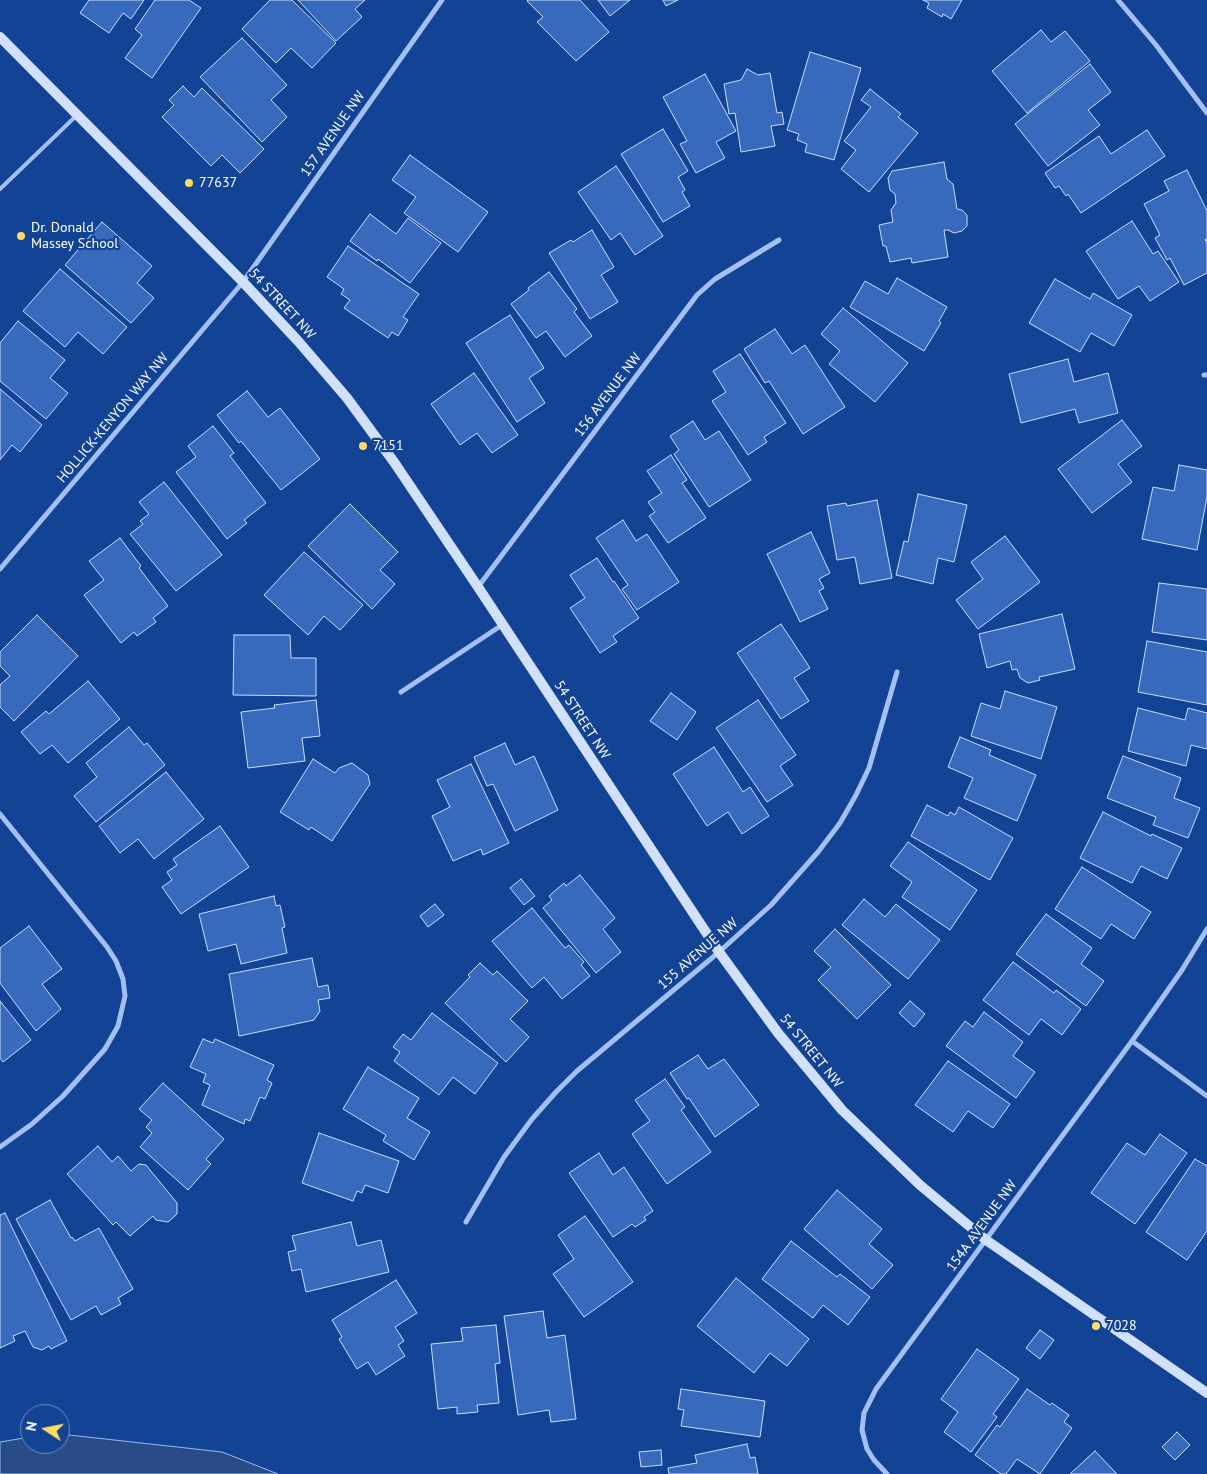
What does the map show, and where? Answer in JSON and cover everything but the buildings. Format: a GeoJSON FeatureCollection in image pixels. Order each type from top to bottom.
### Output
{"type":"FeatureCollection","features":[{"type":"Feature","properties":{"kind":"street","name":"157 AVENUE NW"},"geometry":{"type":"LineString","coordinates":[[243,282],[442,0]]}},
{"type":"Feature","properties":{"kind":"street"},"geometry":{"type":"LineString","coordinates":[[1118,0],[1156,45],[1207,113]]}},
{"type":"Feature","properties":{"kind":"street","name":"54 STREET NW"},"geometry":{"type":"LineString","coordinates":[[0,37],[243,282],[298,341],[347,398],[394,462],[478,587],[719,952],[778,1033],[842,1110],[920,1185],[986,1240],[1207,1393]]}},
{"type":"Feature","properties":{"kind":"street","name":"156 AVENUE NW"},"geometry":{"type":"LineString","coordinates":[[478,587],[697,295],[727,270],[779,240]]}},
{"type":"Feature","properties":{"kind":"street","name":"HOLLICK-KENYON WAY NW"},"geometry":{"type":"LineString","coordinates":[[0,569],[243,282]]}},
{"type":"Feature","properties":{"kind":"street"},"geometry":{"type":"LineString","coordinates":[[401,692],[502,625]]}},
{"type":"Feature","properties":{"kind":"street","name":"155 AVENUE NW"},"geometry":{"type":"LineString","coordinates":[[466,1222],[504,1157],[532,1119],[556,1092],[577,1071],[719,952],[771,905],[818,852],[840,823],[869,768],[898,672]]}},
{"type":"Feature","properties":{"kind":"street"},"geometry":{"type":"LineString","coordinates":[[0,814],[107,947],[124,979],[125,996],[118,1026],[105,1049],[63,1096],[32,1124],[0,1147]]}},
{"type":"Feature","properties":{"kind":"street","name":"154A AVENUE NW"},"geometry":{"type":"LineString","coordinates":[[887,1474],[867,1449],[862,1430],[864,1413],[876,1389],[1132,1041],[1182,970],[1207,929]]}},
{"type":"Feature","properties":{"kind":"street"},"geometry":{"type":"LineString","coordinates":[[1132,1041],[1207,1096]]}},
{"type":"Feature","properties":{"kind":"lane"},"geometry":{"type":"LineString","coordinates":[[0,189],[78,114]]}},
{"type":"Feature","properties":{"kind":"water"},"geometry":{"type":"Polygon","coordinates":[[[70,1435],[222,1452],[278,1474],[0,1474],[0,1442],[20,1439],[20,1454],[70,1454],[70,1435]]]}},
{"type":"Feature","properties":{"kind":"place","name":"77637"},"geometry":{"type":"Point","coordinates":[189,183]}},
{"type":"Feature","properties":{"kind":"place","name":"Dr. Donald Massey School"},"geometry":{"type":"Point","coordinates":[21,236]}},
{"type":"Feature","properties":{"kind":"place","name":"7151"},"geometry":{"type":"Point","coordinates":[363,446]}},
{"type":"Feature","properties":{"kind":"place","name":"7028"},"geometry":{"type":"Point","coordinates":[1096,1326]}}]}
